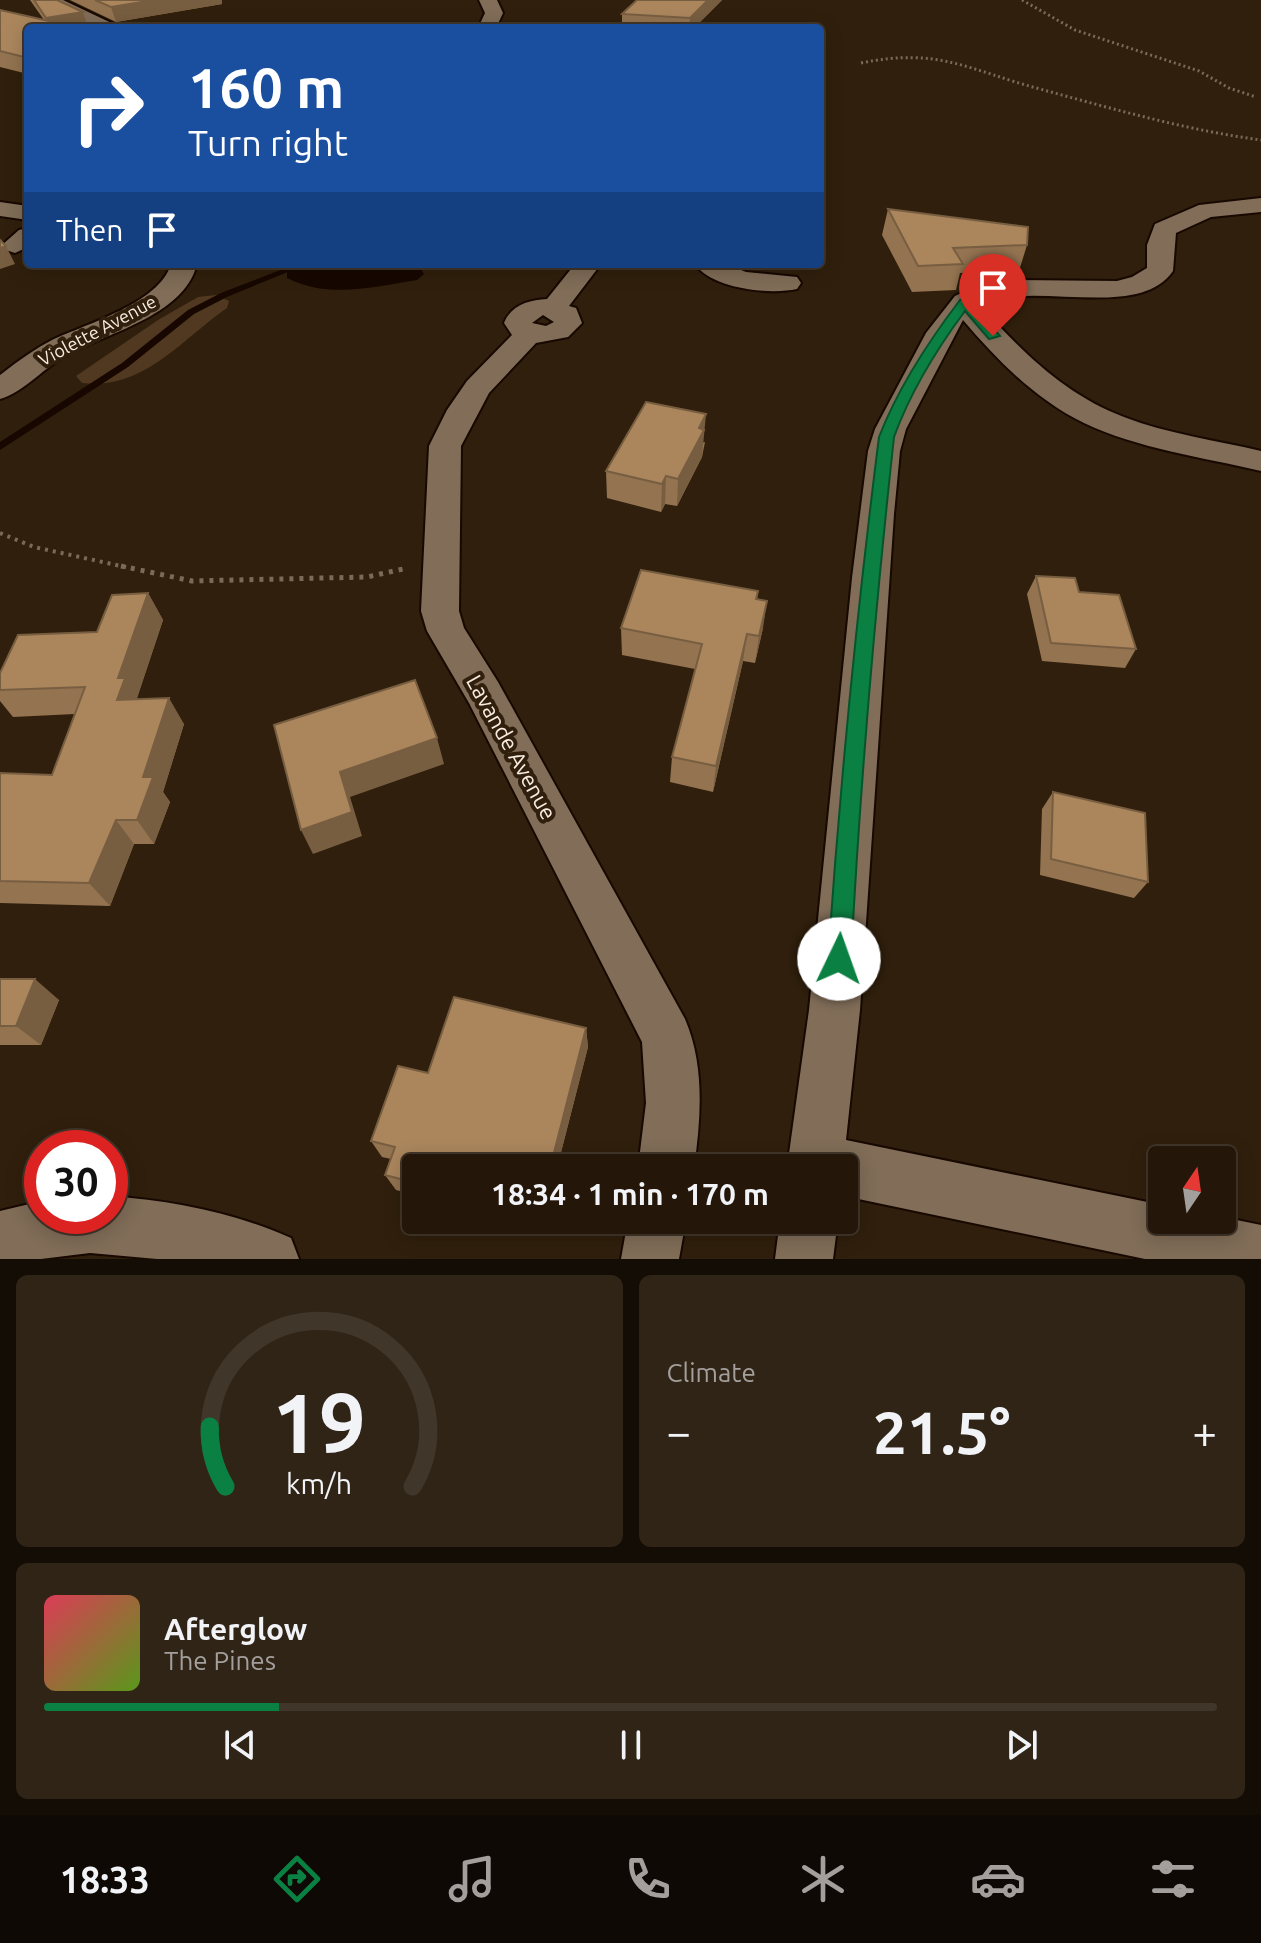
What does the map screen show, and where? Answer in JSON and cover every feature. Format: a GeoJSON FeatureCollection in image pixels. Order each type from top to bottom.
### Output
{"type":"FeatureCollection","features":[{"type":"Feature","properties":{"kind":"street"},"geometry":{"type":"LineString","coordinates":[[48,0],[104,24]]}},
{"type":"Feature","properties":{"kind":"street"},"geometry":{"type":"LineString","coordinates":[[488,0],[494,13],[489,24]]}},
{"type":"Feature","properties":{"kind":"street"},"geometry":{"type":"LineString","coordinates":[[830,1154],[839,959],[862,644],[884,451],[895,414],[938,338],[964,303],[983,293],[999,290],[1104,289],[1142,281],[1160,271],[1160,245],[1164,229],[1185,216],[1213,207],[1261,205]]}},
{"type":"Feature","properties":{"kind":"street"},"geometry":{"type":"LineString","coordinates":[[0,209],[24,212]]}},
{"type":"Feature","properties":{"kind":"street","name":"Violette Avenue"},"geometry":{"type":"LineString","coordinates":[[0,390],[35,362],[161,296],[182,276],[183,268]]}},
{"type":"Feature","properties":{"kind":"street","name":"Lavande Avenue"},"geometry":{"type":"LineString","coordinates":[[585,268],[542,321],[478,387],[456,420],[445,446],[440,611],[446,631],[484,693],[635,971],[667,1037],[675,1080],[668,1154]]}},
{"type":"Feature","properties":{"kind":"street"},"geometry":{"type":"LineString","coordinates":[[714,268],[741,279],[788,283]]}},
{"type":"Feature","properties":{"kind":"street"},"geometry":{"type":"LineString","coordinates":[[964,303],[1034,374],[1066,400],[1092,415],[1134,431],[1261,461]]}},
{"type":"Feature","properties":{"kind":"street"},"geometry":{"type":"LineString","coordinates":[[858,1172],[1261,1254]]}},
{"type":"Feature","properties":{"kind":"street"},"geometry":{"type":"LineString","coordinates":[[0,1240],[50,1226],[116,1223],[213,1240],[270,1259]]}},
{"type":"Feature","properties":{"kind":"street"},"geometry":{"type":"LineString","coordinates":[[650,1259],[654,1234]]}},
{"type":"Feature","properties":{"kind":"street"},"geometry":{"type":"LineString","coordinates":[[804,1259],[807,1234]]}},
{"type":"Feature","properties":{"kind":"path"},"geometry":{"type":"LineString","coordinates":[[1022,0],[1043,9],[1075,30],[1199,71],[1229,88],[1256,97]]}},
{"type":"Feature","properties":{"kind":"path"},"geometry":{"type":"LineString","coordinates":[[861,63],[921,57],[962,63],[995,77],[1158,123],[1261,140]]}},
{"type":"Feature","properties":{"kind":"path"},"geometry":{"type":"LineString","coordinates":[[0,533],[34,547],[110,566],[192,581],[367,577],[404,569]]}},
{"type":"Feature","properties":{"kind":"shaded area"},"geometry":{"type":"Polygon","coordinates":[[[287,268],[420,268],[424,274],[417,280],[351,290],[318,288],[287,278],[287,268]]]}},
{"type":"Feature","properties":{"kind":"shaded area"},"geometry":{"type":"Polygon","coordinates":[[[216,295],[229,301],[227,308],[143,371],[104,383],[82,383],[76,376],[158,320],[198,297],[216,295]]]}},
{"type":"Feature","properties":{"kind":"building"},"geometry":{"type":"Polygon","coordinates":[[[34,0],[57,0],[83,12],[46,18],[34,0]]]}},
{"type":"Feature","properties":{"kind":"building"},"geometry":{"type":"Polygon","coordinates":[[[95,0],[154,0],[111,7],[95,0]]]}},
{"type":"Feature","properties":{"kind":"building"},"geometry":{"type":"Polygon","coordinates":[[[637,0],[708,0],[690,18],[622,14],[637,0]]]}},
{"type":"Feature","properties":{"kind":"building"},"geometry":{"type":"Polygon","coordinates":[[[0,10],[62,24],[24,24],[24,57],[0,51],[0,10]]]}},
{"type":"Feature","properties":{"kind":"building"},"geometry":{"type":"Polygon","coordinates":[[[888,209],[1028,227],[1027,245],[953,248],[963,264],[918,266],[888,209]]]}},
{"type":"Feature","properties":{"kind":"building"},"geometry":{"type":"Polygon","coordinates":[[[646,402],[706,414],[699,428],[704,430],[678,479],[666,476],[662,484],[606,471],[646,402]]]}},
{"type":"Feature","properties":{"kind":"building"},"geometry":{"type":"Polygon","coordinates":[[[641,570],[758,591],[756,599],[767,601],[759,636],[747,634],[716,766],[672,757],[702,644],[621,628],[641,570]]]}},
{"type":"Feature","properties":{"kind":"building"},"geometry":{"type":"Polygon","coordinates":[[[1036,576],[1075,578],[1079,592],[1119,595],[1136,649],[1051,643],[1036,576]]]}},
{"type":"Feature","properties":{"kind":"building"},"geometry":{"type":"Polygon","coordinates":[[[148,593],[118,678],[125,678],[117,700],[169,698],[143,777],[153,777],[137,820],[116,820],[89,883],[0,881],[0,773],[52,775],[85,687],[0,690],[0,673],[18,635],[97,632],[112,595],[148,593]]]}},
{"type":"Feature","properties":{"kind":"building"},"geometry":{"type":"Polygon","coordinates":[[[415,680],[437,738],[340,772],[352,812],[301,830],[274,725],[415,680]]]}},
{"type":"Feature","properties":{"kind":"building"},"geometry":{"type":"Polygon","coordinates":[[[1053,792],[1145,813],[1148,882],[1051,859],[1053,792]]]}},
{"type":"Feature","properties":{"kind":"building"},"geometry":{"type":"Polygon","coordinates":[[[0,979],[35,979],[16,1026],[0,1026],[0,979]]]}},
{"type":"Feature","properties":{"kind":"building"},"geometry":{"type":"Polygon","coordinates":[[[454,997],[586,1028],[554,1154],[402,1154],[402,1179],[385,1175],[395,1147],[371,1141],[398,1066],[428,1073],[454,997]]]}},
{"type":"Feature","properties":{"kind":"waterway"},"geometry":{"type":"LineString","coordinates":[[0,447],[125,365],[191,312],[224,295],[286,271]]}},
{"type":"Feature","properties":{"kind":"route"},"geometry":{"type":"LineString","coordinates":[[839,959],[862,644],[886,437],[895,414],[938,338],[964,303],[993,336]]}}]}
